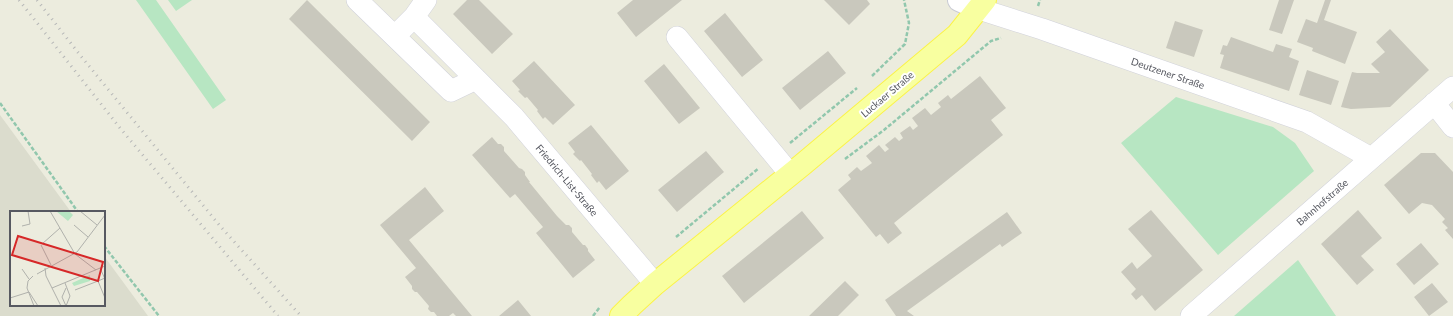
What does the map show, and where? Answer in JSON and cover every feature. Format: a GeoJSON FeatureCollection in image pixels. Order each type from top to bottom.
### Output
{"type":"FeatureCollection","features":[{"type":"Feature","properties":{"kind":"main road","name":"Deutzener Straße"},"geometry":{"type":"LineString","coordinates":[[959,0],[982,4]]}},
{"type":"Feature","properties":{"kind":"main road","name":"Luckaer Straße"},"geometry":{"type":"LineString","coordinates":[[621,316],[655,284],[957,35],[982,4]]}},
{"type":"Feature","properties":{"kind":"street"},"geometry":{"type":"LineString","coordinates":[[358,0],[451,91],[476,79]]}},
{"type":"Feature","properties":{"kind":"street"},"geometry":{"type":"LineString","coordinates":[[395,36],[414,17],[426,0]]}},
{"type":"Feature","properties":{"kind":"street","name":"Deutzener Straße"},"geometry":{"type":"LineString","coordinates":[[982,4],[1049,31],[1307,122],[1371,158]]}},
{"type":"Feature","properties":{"kind":"street","name":"Friedrich-List-Straße"},"geometry":{"type":"LineString","coordinates":[[414,17],[514,118],[655,284]]}},
{"type":"Feature","properties":{"kind":"street"},"geometry":{"type":"LineString","coordinates":[[677,37],[790,174]]}},
{"type":"Feature","properties":{"kind":"street","name":"Bahnhofstraße"},"geometry":{"type":"LineString","coordinates":[[1192,316],[1453,87]]}},
{"type":"Feature","properties":{"kind":"street"},"geometry":{"type":"LineString","coordinates":[[1434,103],[1453,127]]}},
{"type":"Feature","properties":{"kind":"path"},"geometry":{"type":"LineString","coordinates":[[0,104],[77,211]]}},
{"type":"Feature","properties":{"kind":"path"},"geometry":{"type":"LineString","coordinates":[[105,247],[159,316]]}},
{"type":"Feature","properties":{"kind":"shaded area"},"geometry":{"type":"Polygon","coordinates":[[[0,115],[70,211],[10,211],[10,306],[105,306],[105,257],[148,316],[0,316],[0,115]]]}},
{"type":"Feature","properties":{"kind":"green space"},"geometry":{"type":"Polygon","coordinates":[[[136,0],[156,0],[226,100],[213,109],[136,0]]]}},
{"type":"Feature","properties":{"kind":"green space"},"geometry":{"type":"Polygon","coordinates":[[[168,0],[192,0],[176,11],[168,0]]]}},
{"type":"Feature","properties":{"kind":"green space"},"geometry":{"type":"Polygon","coordinates":[[[1176,97],[1273,127],[1295,143],[1314,171],[1218,255],[1121,143],[1176,97]]]}},
{"type":"Feature","properties":{"kind":"green space"},"geometry":{"type":"Polygon","coordinates":[[[1298,260],[1336,316],[1234,316],[1298,260]]]}},
{"type":"Feature","properties":{"kind":"building"},"geometry":{"type":"Polygon","coordinates":[[[307,0],[430,122],[412,141],[289,19],[307,0]]]}},
{"type":"Feature","properties":{"kind":"building"},"geometry":{"type":"Polygon","coordinates":[[[467,0],[479,0],[513,34],[492,54],[453,14],[467,0]]]}},
{"type":"Feature","properties":{"kind":"building"},"geometry":{"type":"Polygon","coordinates":[[[633,0],[682,0],[636,37],[617,13],[633,0]]]}},
{"type":"Feature","properties":{"kind":"building"},"geometry":{"type":"Polygon","coordinates":[[[824,0],[867,0],[870,4],[849,25],[824,0]]]}},
{"type":"Feature","properties":{"kind":"building"},"geometry":{"type":"Polygon","coordinates":[[[1279,0],[1294,0],[1282,34],[1269,30],[1279,0]]]}},
{"type":"Feature","properties":{"kind":"building"},"geometry":{"type":"Polygon","coordinates":[[[1325,0],[1331,0],[1324,20],[1357,32],[1345,64],[1312,51],[1313,48],[1297,42],[1306,19],[1317,23],[1325,0]]]}},
{"type":"Feature","properties":{"kind":"building"},"geometry":{"type":"Polygon","coordinates":[[[725,13],[763,60],[742,77],[704,31],[725,13]]]}},
{"type":"Feature","properties":{"kind":"building"},"geometry":{"type":"Polygon","coordinates":[[[1175,21],[1203,30],[1194,57],[1166,48],[1175,21]]]}},
{"type":"Feature","properties":{"kind":"building"},"geometry":{"type":"Polygon","coordinates":[[[1390,29],[1429,70],[1390,107],[1351,109],[1341,107],[1352,72],[1380,73],[1371,64],[1385,52],[1376,42],[1390,29]]]}},
{"type":"Feature","properties":{"kind":"building"},"geometry":{"type":"Polygon","coordinates":[[[1231,37],[1273,52],[1276,44],[1292,49],[1289,57],[1299,61],[1289,91],[1220,68],[1224,55],[1220,54],[1223,45],[1227,46],[1231,37]]]}},
{"type":"Feature","properties":{"kind":"building"},"geometry":{"type":"Polygon","coordinates":[[[828,51],[846,73],[800,110],[782,88],[828,51]]]}},
{"type":"Feature","properties":{"kind":"building"},"geometry":{"type":"Polygon","coordinates":[[[534,61],[575,105],[553,125],[545,117],[543,119],[537,111],[538,110],[527,97],[525,98],[518,91],[520,90],[512,81],[534,61]]]}},
{"type":"Feature","properties":{"kind":"building"},"geometry":{"type":"Polygon","coordinates":[[[664,64],[700,108],[679,124],[644,81],[664,64]]]}},
{"type":"Feature","properties":{"kind":"building"},"geometry":{"type":"Polygon","coordinates":[[[1307,70],[1339,81],[1331,105],[1299,95],[1307,70]]]}},
{"type":"Feature","properties":{"kind":"building"},"geometry":{"type":"Polygon","coordinates":[[[980,76],[1006,108],[991,120],[1003,135],[894,223],[902,233],[888,244],[880,234],[876,237],[838,190],[851,179],[848,175],[857,167],[861,171],[872,163],[866,156],[879,145],[885,152],[889,149],[885,145],[895,137],[899,141],[903,138],[900,133],[910,126],[913,130],[918,126],[912,118],[925,108],[931,115],[941,107],[938,103],[948,95],[951,99],[980,76]]]}},
{"type":"Feature","properties":{"kind":"building"},"geometry":{"type":"Polygon","coordinates":[[[591,125],[629,171],[606,190],[599,181],[597,183],[581,160],[580,161],[573,154],[575,152],[568,143],[591,125]]]}},
{"type":"Feature","properties":{"kind":"building"},"geometry":{"type":"Polygon","coordinates":[[[492,137],[498,144],[501,144],[504,147],[504,151],[519,168],[525,172],[529,182],[557,216],[566,225],[569,225],[572,228],[572,232],[583,245],[585,245],[595,260],[573,278],[536,233],[543,227],[515,194],[510,198],[472,155],[492,137]]]}},
{"type":"Feature","properties":{"kind":"building"},"geometry":{"type":"Polygon","coordinates":[[[706,151],[724,172],[677,212],[658,190],[706,151]]]}},
{"type":"Feature","properties":{"kind":"building"},"geometry":{"type":"Polygon","coordinates":[[[1421,153],[1435,153],[1453,172],[1453,239],[1445,230],[1448,228],[1442,222],[1445,219],[1432,205],[1422,203],[1409,214],[1384,185],[1421,153]]]}},
{"type":"Feature","properties":{"kind":"building"},"geometry":{"type":"Polygon","coordinates":[[[425,187],[444,211],[409,240],[472,316],[456,316],[453,313],[449,316],[437,316],[434,312],[431,312],[428,309],[429,306],[417,292],[412,289],[412,286],[405,277],[416,268],[380,225],[425,187]]]}},
{"type":"Feature","properties":{"kind":"building"},"geometry":{"type":"Polygon","coordinates":[[[1151,210],[1203,270],[1155,311],[1142,295],[1136,300],[1131,294],[1136,289],[1121,272],[1132,262],[1137,269],[1152,256],[1128,229],[1151,210]]]}},
{"type":"Feature","properties":{"kind":"building"},"geometry":{"type":"Polygon","coordinates":[[[1358,210],[1382,238],[1361,256],[1374,270],[1357,285],[1321,244],[1358,210]]]}},
{"type":"Feature","properties":{"kind":"building"},"geometry":{"type":"Polygon","coordinates":[[[802,211],[824,238],[744,303],[722,276],[802,211]]]}},
{"type":"Feature","properties":{"kind":"building"},"geometry":{"type":"Polygon","coordinates":[[[1007,212],[1022,233],[1002,247],[1000,244],[907,311],[914,316],[896,316],[885,300],[1007,212]]]}},
{"type":"Feature","properties":{"kind":"building"},"geometry":{"type":"Polygon","coordinates":[[[1421,243],[1439,264],[1414,285],[1396,264],[1421,243]]]}},
{"type":"Feature","properties":{"kind":"building"},"geometry":{"type":"Polygon","coordinates":[[[845,281],[859,295],[838,316],[809,316],[845,281]]]}},
{"type":"Feature","properties":{"kind":"building"},"geometry":{"type":"Polygon","coordinates":[[[1432,283],[1448,302],[1429,316],[1414,297],[1432,283]]]}},
{"type":"Feature","properties":{"kind":"building"},"geometry":{"type":"Polygon","coordinates":[[[518,300],[531,316],[499,316],[518,300]]]}},
{"type":"Feature","properties":{"kind":"railway"},"geometry":{"type":"LineString","coordinates":[[19,0],[120,128],[278,316]]}},
{"type":"Feature","properties":{"kind":"railway"},"geometry":{"type":"LineString","coordinates":[[37,0],[220,226],[301,316]]}}]}
